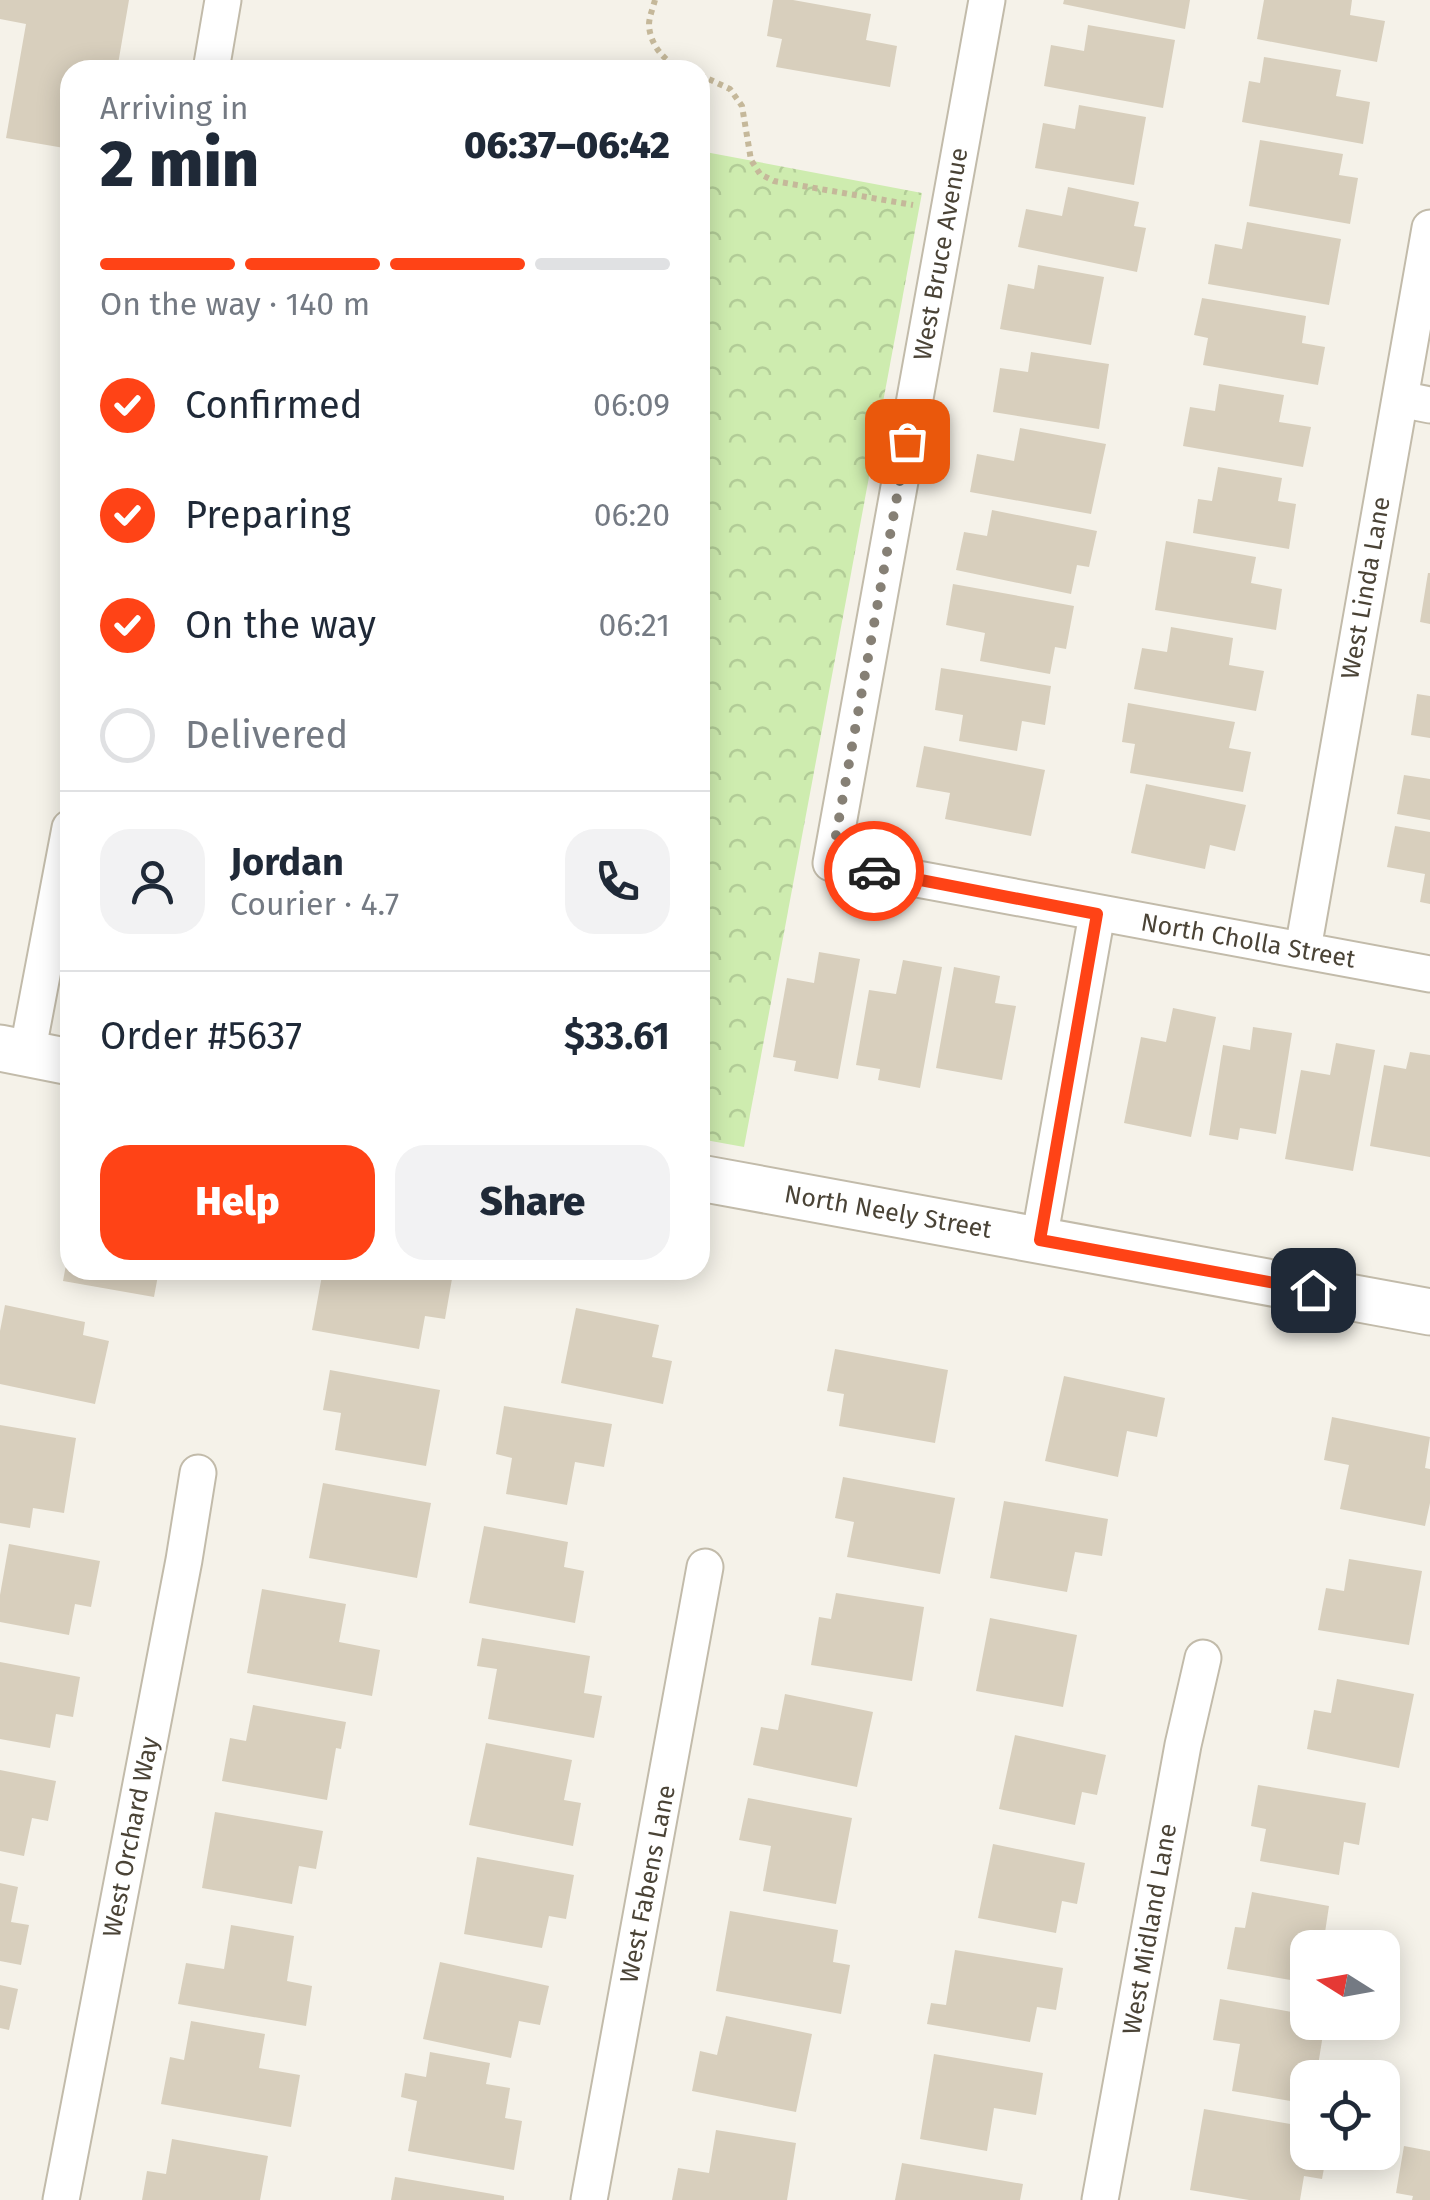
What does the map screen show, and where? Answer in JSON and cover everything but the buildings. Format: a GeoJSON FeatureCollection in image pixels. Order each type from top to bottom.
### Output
{"type":"FeatureCollection","features":[{"type":"Feature","properties":{"kind":"street"},"geometry":{"type":"LineString","coordinates":[[213,60],[223,0]]}},
{"type":"Feature","properties":{"kind":"street","name":"West Bruce Avenue"},"geometry":{"type":"LineString","coordinates":[[831,863],[987,0]]}},
{"type":"Feature","properties":{"kind":"street","name":"West Linda Lane"},"geometry":{"type":"LineString","coordinates":[[1302,949],[1415,402],[1430,228]]}},
{"type":"Feature","properties":{"kind":"street","name":"North Cholla Street"},"geometry":{"type":"LineString","coordinates":[[831,863],[1430,974]]}},
{"type":"Feature","properties":{"kind":"street"},"geometry":{"type":"LineString","coordinates":[[32,1054],[60,887]]}},
{"type":"Feature","properties":{"kind":"street"},"geometry":{"type":"LineString","coordinates":[[1040,1240],[1097,914]]}},
{"type":"Feature","properties":{"kind":"street","name":"North Neely Street"},"geometry":{"type":"LineString","coordinates":[[710,1180],[1430,1312]]}},
{"type":"Feature","properties":{"kind":"street","name":"West Orchard Way"},"geometry":{"type":"LineString","coordinates":[[61,2200],[198,1473]]}},
{"type":"Feature","properties":{"kind":"street","name":"West Fabens Lane"},"geometry":{"type":"LineString","coordinates":[[589,2200],[705,1567]]}},
{"type":"Feature","properties":{"kind":"street","name":"West Midland Lane"},"geometry":{"type":"LineString","coordinates":[[1100,2200],[1183,1745],[1204,1658]]}},
{"type":"Feature","properties":{"kind":"path"},"geometry":{"type":"LineString","coordinates":[[655,0],[649,24],[655,48],[668,60]]}},
{"type":"Feature","properties":{"kind":"path"},"geometry":{"type":"LineString","coordinates":[[710,80],[730,89],[742,106],[751,160],[760,174],[774,181],[949,211]]}},
{"type":"Feature","properties":{"kind":"green space"},"geometry":{"type":"Polygon","coordinates":[[[710,153],[922,193],[744,1147],[710,1141],[710,153]]]}},
{"type":"Feature","properties":{"kind":"way so far"},"geometry":{"type":"LineString","coordinates":[[874,871],[831,863],[907,441]]}},
{"type":"Feature","properties":{"kind":"route"},"geometry":{"type":"LineString","coordinates":[[874,871],[1097,914],[1040,1240],[1313,1290]]}}]}
